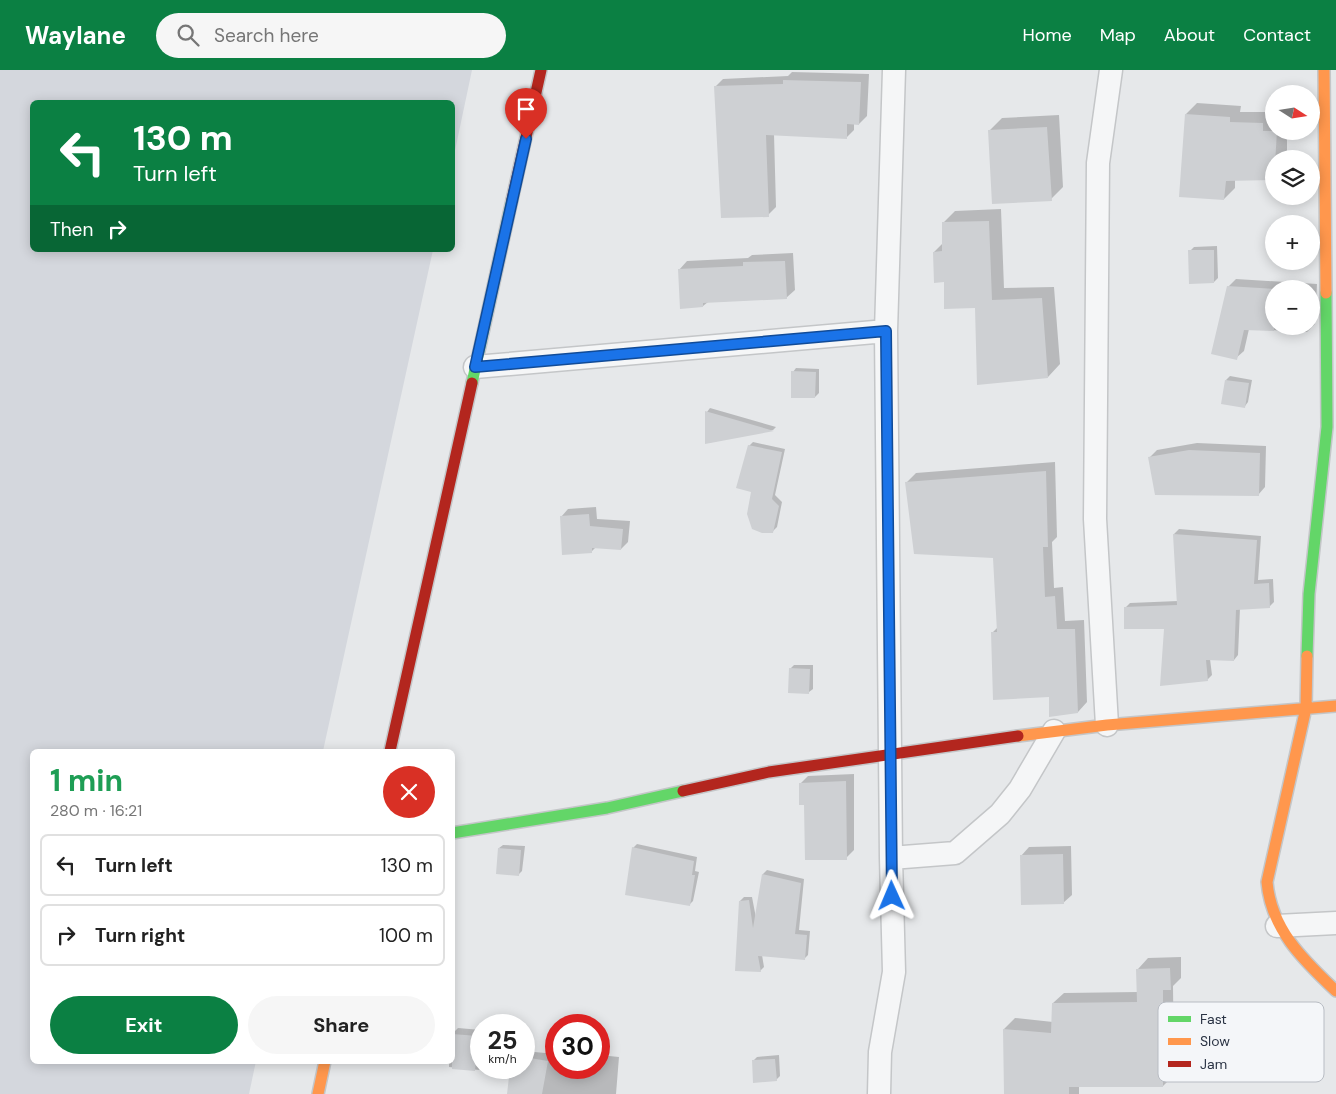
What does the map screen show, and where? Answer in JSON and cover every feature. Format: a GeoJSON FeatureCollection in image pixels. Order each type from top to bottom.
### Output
{"type":"FeatureCollection","features":[{"type":"Feature","properties":{"kind":"street"},"geometry":{"type":"LineString","coordinates":[[390,749],[541,70]]}},
{"type":"Feature","properties":{"kind":"street"},"geometry":{"type":"LineString","coordinates":[[879,1094],[880,1052],[894,972],[891,858],[886,331],[894,70]]}},
{"type":"Feature","properties":{"kind":"street"},"geometry":{"type":"LineString","coordinates":[[1107,726],[1095,509],[1098,163],[1111,70]]}},
{"type":"Feature","properties":{"kind":"street"},"geometry":{"type":"LineString","coordinates":[[1324,70],[1327,418],[1309,594],[1306,708],[1267,882],[1267,896],[1277,926],[1336,991]]}},
{"type":"Feature","properties":{"kind":"street"},"geometry":{"type":"LineString","coordinates":[[475,367],[886,331]]}},
{"type":"Feature","properties":{"kind":"street"},"geometry":{"type":"LineString","coordinates":[[455,833],[607,808],[769,772],[891,754],[1054,731],[1336,706]]}},
{"type":"Feature","properties":{"kind":"street"},"geometry":{"type":"LineString","coordinates":[[891,858],[955,853],[1000,814],[1020,789],[1054,731]]}},
{"type":"Feature","properties":{"kind":"street"},"geometry":{"type":"LineString","coordinates":[[1277,926],[1336,923]]}},
{"type":"Feature","properties":{"kind":"street"},"geometry":{"type":"LineString","coordinates":[[318,1094],[324,1064]]}},
{"type":"Feature","properties":{"kind":"shaded area"},"geometry":{"type":"Polygon","coordinates":[[[0,70],[472,70],[455,151],[455,100],[30,100],[30,252],[433,252],[323,749],[30,749],[30,1064],[255,1064],[249,1094],[0,1094],[0,70]]]}},
{"type":"Feature","properties":{"kind":"building"},"geometry":{"type":"Polygon","coordinates":[[[783,80],[861,82],[859,125],[847,124],[847,139],[766,135],[769,217],[721,218],[714,86],[783,84],[783,80]]]}},
{"type":"Feature","properties":{"kind":"building"},"geometry":{"type":"Polygon","coordinates":[[[1185,114],[1230,117],[1230,122],[1263,123],[1265,140],[1276,140],[1276,150],[1265,150],[1265,180],[1226,181],[1224,200],[1179,197],[1185,114]]]}},
{"type":"Feature","properties":{"kind":"building"},"geometry":{"type":"Polygon","coordinates":[[[1047,127],[1052,201],[992,204],[988,130],[1047,127]]]}},
{"type":"Feature","properties":{"kind":"building"},"geometry":{"type":"Polygon","coordinates":[[[989,221],[992,300],[1042,298],[1048,378],[977,385],[975,308],[944,309],[944,282],[934,283],[933,252],[942,251],[942,222],[989,221]]]}},
{"type":"Feature","properties":{"kind":"building"},"geometry":{"type":"Polygon","coordinates":[[[1188,250],[1214,250],[1214,283],[1189,284],[1188,250]]]}},
{"type":"Feature","properties":{"kind":"building"},"geometry":{"type":"Polygon","coordinates":[[[785,261],[787,299],[703,303],[703,307],[680,309],[678,269],[743,266],[743,262],[785,261]]]}},
{"type":"Feature","properties":{"kind":"building"},"geometry":{"type":"Polygon","coordinates":[[[1227,286],[1265,288],[1265,331],[1244,330],[1237,360],[1211,354],[1227,286]]]}},
{"type":"Feature","properties":{"kind":"building"},"geometry":{"type":"Polygon","coordinates":[[[791,371],[816,372],[815,398],[791,398],[791,371]]]}},
{"type":"Feature","properties":{"kind":"building"},"geometry":{"type":"Polygon","coordinates":[[[1225,380],[1249,383],[1245,408],[1221,404],[1225,380]]]}},
{"type":"Feature","properties":{"kind":"building"},"geometry":{"type":"Polygon","coordinates":[[[705,411],[774,431],[705,444],[705,411]]]}},
{"type":"Feature","properties":{"kind":"building"},"geometry":{"type":"Polygon","coordinates":[[[748,445],[782,452],[772,499],[779,506],[773,533],[762,533],[752,529],[747,514],[751,492],[736,488],[748,445]]]}},
{"type":"Feature","properties":{"kind":"building"},"geometry":{"type":"Polygon","coordinates":[[[1189,450],[1260,453],[1259,496],[1155,495],[1148,457],[1189,450]]]}},
{"type":"Feature","properties":{"kind":"building"},"geometry":{"type":"Polygon","coordinates":[[[1046,471],[1048,547],[1043,547],[1045,597],[1055,596],[1057,629],[1075,629],[1078,713],[1049,717],[1049,697],[993,700],[991,632],[997,632],[993,558],[914,554],[905,482],[1046,471]]]}},
{"type":"Feature","properties":{"kind":"building"},"geometry":{"type":"Polygon","coordinates":[[[589,514],[590,526],[623,529],[621,550],[592,548],[592,553],[562,555],[560,516],[589,514]]]}},
{"type":"Feature","properties":{"kind":"building"},"geometry":{"type":"Polygon","coordinates":[[[1173,534],[1257,540],[1254,584],[1269,583],[1270,608],[1236,610],[1234,661],[1206,660],[1208,681],[1160,686],[1164,629],[1124,629],[1124,607],[1177,605],[1173,534]]]}},
{"type":"Feature","properties":{"kind":"building"},"geometry":{"type":"Polygon","coordinates":[[[789,668],[810,669],[809,694],[788,693],[789,668]]]}},
{"type":"Feature","properties":{"kind":"building"},"geometry":{"type":"Polygon","coordinates":[[[846,781],[847,860],[805,860],[804,805],[799,805],[799,783],[846,781]]]}},
{"type":"Feature","properties":{"kind":"building"},"geometry":{"type":"Polygon","coordinates":[[[632,847],[694,861],[692,875],[695,875],[690,906],[625,895],[632,847]]]}},
{"type":"Feature","properties":{"kind":"building"},"geometry":{"type":"Polygon","coordinates":[[[498,848],[521,850],[519,876],[496,874],[498,848]]]}},
{"type":"Feature","properties":{"kind":"building"},"geometry":{"type":"Polygon","coordinates":[[[1063,854],[1064,904],[1021,905],[1020,855],[1063,854]]]}},
{"type":"Feature","properties":{"kind":"building"},"geometry":{"type":"Polygon","coordinates":[[[762,874],[801,883],[795,934],[807,935],[805,960],[758,956],[761,972],[735,971],[739,901],[749,900],[753,928],[762,874]]]}},
{"type":"Feature","properties":{"kind":"building"},"geometry":{"type":"Polygon","coordinates":[[[1170,968],[1171,990],[1163,990],[1163,1002],[1158,1002],[1158,1082],[1163,1082],[1163,1087],[1069,1087],[1069,1094],[1004,1094],[1003,1029],[1051,1033],[1052,1003],[1137,1002],[1136,969],[1170,968]]]}},
{"type":"Feature","properties":{"kind":"building"},"geometry":{"type":"Polygon","coordinates":[[[455,1034],[470,1035],[470,1071],[452,1069],[452,1064],[455,1064],[455,1034]]]}},
{"type":"Feature","properties":{"kind":"building"},"geometry":{"type":"Polygon","coordinates":[[[535,1059],[545,1060],[545,1078],[542,1094],[507,1094],[509,1079],[535,1079],[535,1059]]]}},
{"type":"Feature","properties":{"kind":"building"},"geometry":{"type":"Polygon","coordinates":[[[775,1059],[777,1081],[753,1083],[752,1060],[775,1059]]]}},
{"type":"Feature","properties":{"kind":"traffic: fast"},"geometry":{"type":"LineString","coordinates":[[472,383],[512,200]]}},
{"type":"Feature","properties":{"kind":"traffic: fast"},"geometry":{"type":"LineString","coordinates":[[1307,656],[1309,594],[1327,427],[1326,293]]}},
{"type":"Feature","properties":{"kind":"traffic: fast"},"geometry":{"type":"LineString","coordinates":[[455,833],[607,808],[683,791]]}},
{"type":"Feature","properties":{"kind":"traffic: slow"},"geometry":{"type":"LineString","coordinates":[[1324,70],[1326,293]]}},
{"type":"Feature","properties":{"kind":"traffic: slow"},"geometry":{"type":"LineString","coordinates":[[1307,656],[1306,708],[1267,882],[1275,915],[1282,929],[1312,968],[1336,991]]}},
{"type":"Feature","properties":{"kind":"traffic: slow"},"geometry":{"type":"LineString","coordinates":[[1018,736],[1107,725],[1336,706]]}},
{"type":"Feature","properties":{"kind":"traffic: slow"},"geometry":{"type":"LineString","coordinates":[[318,1094],[324,1064]]}},
{"type":"Feature","properties":{"kind":"traffic: jam"},"geometry":{"type":"LineString","coordinates":[[512,200],[541,70]]}},
{"type":"Feature","properties":{"kind":"traffic: jam"},"geometry":{"type":"LineString","coordinates":[[390,749],[472,383]]}},
{"type":"Feature","properties":{"kind":"traffic: jam"},"geometry":{"type":"LineString","coordinates":[[683,791],[769,772],[1018,736]]}},
{"type":"Feature","properties":{"kind":"route"},"geometry":{"type":"LineString","coordinates":[[526,139],[475,367],[886,331],[892,896]]}}]}
